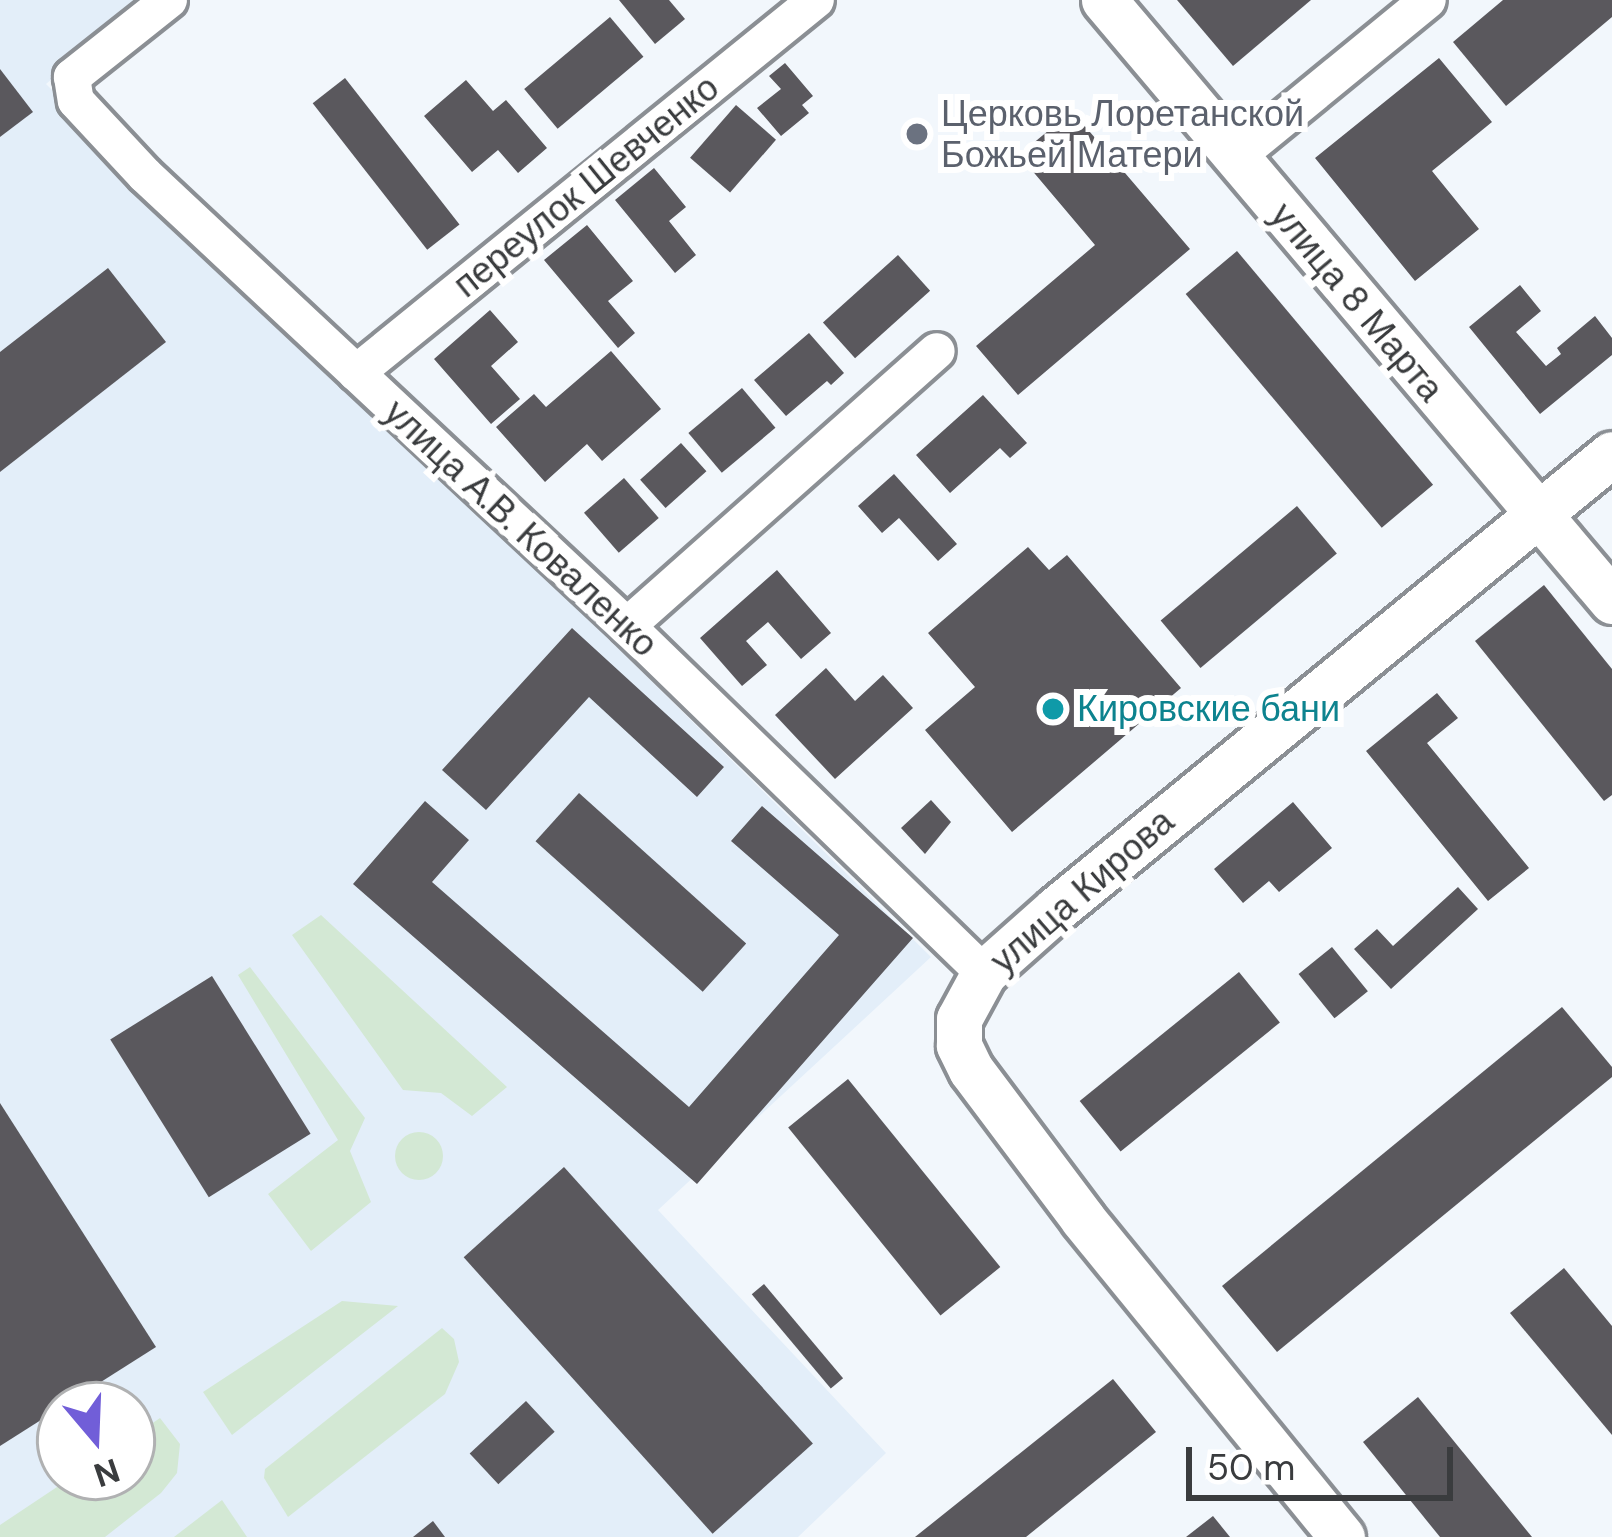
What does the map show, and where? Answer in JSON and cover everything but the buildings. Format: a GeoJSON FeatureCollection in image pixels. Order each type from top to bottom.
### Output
{"type":"FeatureCollection","features":[{"type":"Feature","properties":{"kind":"main road","name":"улица 8 Марта"},"geometry":{"type":"LineString","coordinates":[[1104,0],[1612,601]]}},
{"type":"Feature","properties":{"kind":"main road","name":"улица Кирова"},"geometry":{"type":"LineString","coordinates":[[1342,1537],[1083,1219],[971,1070],[958,1045],[959,1019],[984,973],[1612,454]]}},
{"type":"Feature","properties":{"kind":"street","name":"улица А.В. Коваленко"},"geometry":{"type":"LineString","coordinates":[[169,0],[72,77],[76,100],[145,175],[626,626],[984,973]]}},
{"type":"Feature","properties":{"kind":"street","name":"переулок Шевченко"},"geometry":{"type":"LineString","coordinates":[[356,373],[816,0]]}},
{"type":"Feature","properties":{"kind":"street"},"geometry":{"type":"LineString","coordinates":[[1235,158],[1428,0]]}},
{"type":"Feature","properties":{"kind":"street"},"geometry":{"type":"LineString","coordinates":[[626,626],[937,351]]}},
{"type":"Feature","properties":{"kind":"shaded area"},"geometry":{"type":"Polygon","coordinates":[[[0,0],[142,0],[46,84],[931,957],[658,1210],[886,1453],[798,1537],[0,1537],[0,0]]]}},
{"type":"Feature","properties":{"kind":"green space"},"geometry":{"type":"Polygon","coordinates":[[[321,915],[507,1087],[472,1116],[441,1093],[403,1090],[292,935],[321,915]]]}},
{"type":"Feature","properties":{"kind":"green space"},"geometry":{"type":"Polygon","coordinates":[[[250,967],[365,1118],[350,1151],[371,1202],[311,1251],[268,1194],[338,1140],[238,975],[250,967]]]}},
{"type":"Feature","properties":{"kind":"green space"},"geometry":{"type":"Polygon","coordinates":[[[419,1132],[436,1139],[443,1156],[436,1173],[419,1180],[402,1173],[395,1156],[402,1139],[419,1132]]]}},
{"type":"Feature","properties":{"kind":"green space"},"geometry":{"type":"Polygon","coordinates":[[[342,1301],[398,1306],[232,1435],[203,1392],[342,1301]]]}},
{"type":"Feature","properties":{"kind":"green space"},"geometry":{"type":"Polygon","coordinates":[[[442,1328],[454,1339],[459,1362],[445,1394],[288,1517],[264,1478],[265,1469],[442,1328]]]}},
{"type":"Feature","properties":{"kind":"green space"},"geometry":{"type":"Polygon","coordinates":[[[160,1418],[180,1444],[177,1473],[156,1497],[156,1421],[160,1418]]]}},
{"type":"Feature","properties":{"kind":"green space"},"geometry":{"type":"Polygon","coordinates":[[[222,1500],[247,1537],[174,1537],[222,1500]]]}},
{"type":"Feature","properties":{"kind":"green space"},"geometry":{"type":"Polygon","coordinates":[[[36,1501],[151,1501],[105,1537],[0,1537],[0,1525],[36,1501]]]}},
{"type":"Feature","properties":{"kind":"place","name":"Церковь Лоретанской Божьей Матери"},"geometry":{"type":"Point","coordinates":[917,134]}},
{"type":"Feature","properties":{"kind":"place","name":"Кировские бани"},"geometry":{"type":"Point","coordinates":[1053,709]}}]}
